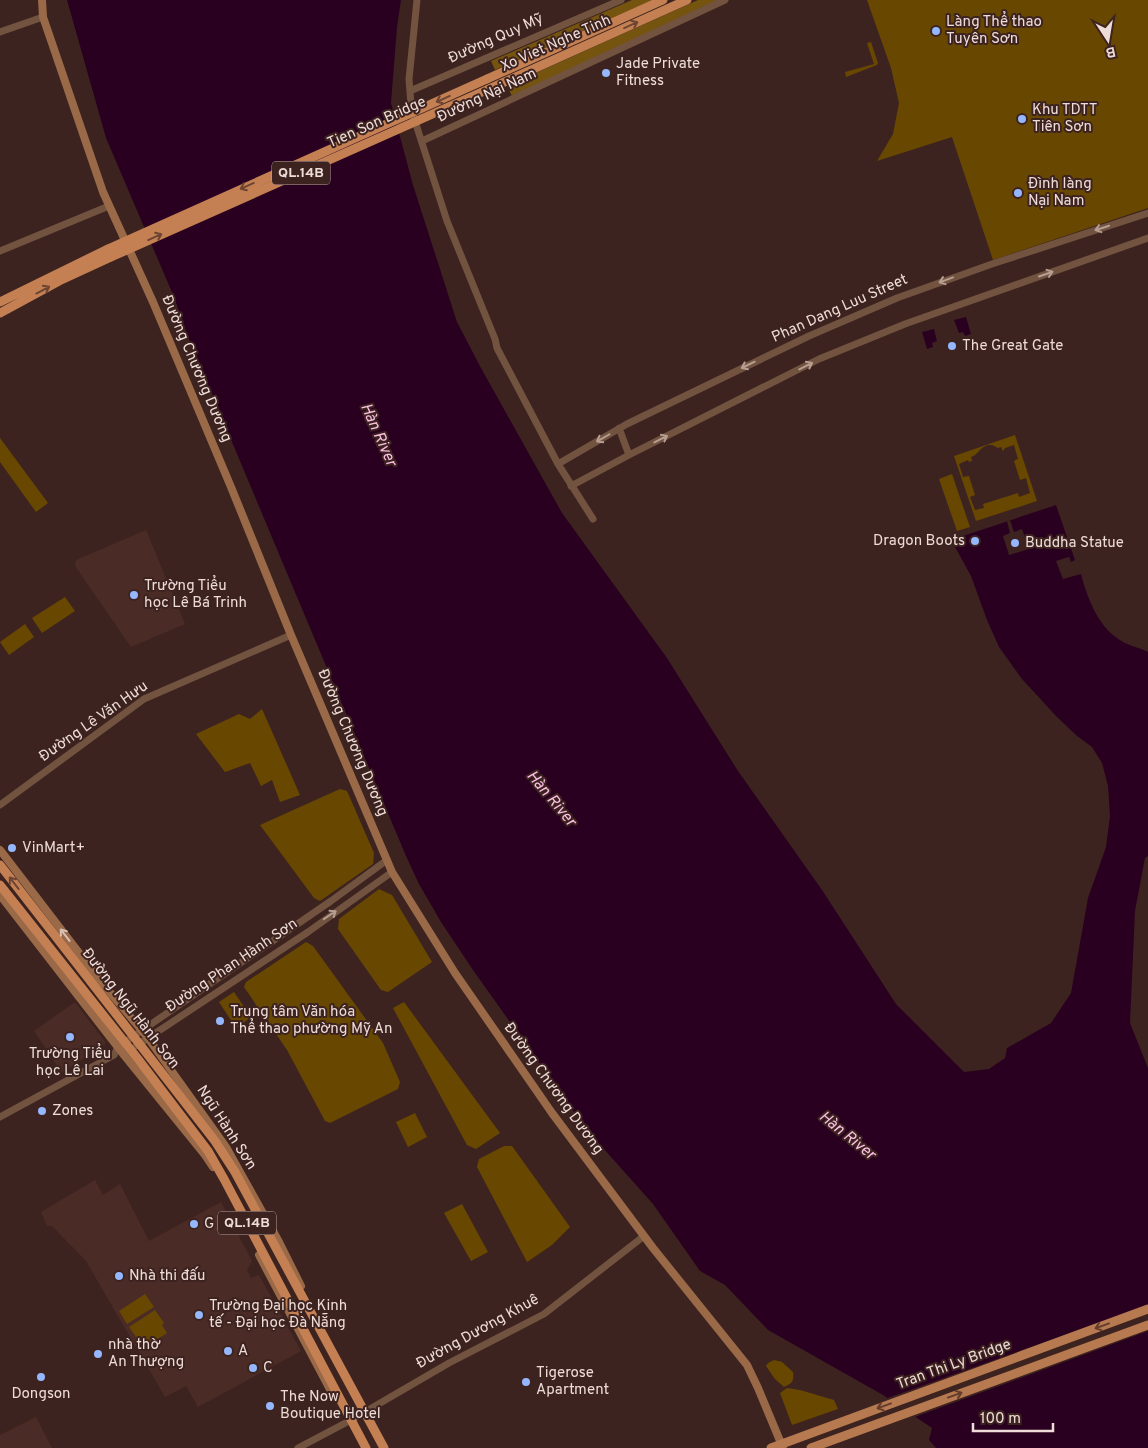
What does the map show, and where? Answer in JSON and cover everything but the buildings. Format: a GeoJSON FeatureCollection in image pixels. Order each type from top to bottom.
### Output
{"type":"FeatureCollection","features":[{"type":"Feature","properties":{"kind":"highway","name":"Xo Viet Nghe Tinh"},"geometry":{"type":"LineString","coordinates":[[487,79],[663,0]]}},
{"type":"Feature","properties":{"kind":"highway","name":"Xo Viet Nghe Tinh"},"geometry":{"type":"LineString","coordinates":[[491,88],[687,0]]}},
{"type":"Feature","properties":{"kind":"highway","name":"Tien Son Bridge"},"geometry":{"type":"LineString","coordinates":[[109,253],[487,79]]}},
{"type":"Feature","properties":{"kind":"highway","name":"Tien Son Bridge"},"geometry":{"type":"LineString","coordinates":[[109,253],[491,88]]}},
{"type":"Feature","properties":{"kind":"highway","name":"QL.14B"},"geometry":{"type":"LineString","coordinates":[[0,302],[109,253]]}},
{"type":"Feature","properties":{"kind":"highway","name":"QL.14B"},"geometry":{"type":"LineString","coordinates":[[0,313],[109,253]]}},
{"type":"Feature","properties":{"kind":"highway","name":"Đường Ngũ Hành Sơn"},"geometry":{"type":"LineString","coordinates":[[0,865],[141,1037],[235,1172]]}},
{"type":"Feature","properties":{"kind":"highway","name":"Đường Ngũ Hành Sơn"},"geometry":{"type":"LineString","coordinates":[[0,885],[122,1050]]}},
{"type":"Feature","properties":{"kind":"highway","name":"Ngũ Hành Sơn"},"geometry":{"type":"LineString","coordinates":[[122,1050],[208,1151],[350,1420]]}},
{"type":"Feature","properties":{"kind":"highway","name":"Ngũ Hành Sơn"},"geometry":{"type":"LineString","coordinates":[[235,1172],[284,1257],[384,1448]]}},
{"type":"Feature","properties":{"kind":"highway"},"geometry":{"type":"LineString","coordinates":[[350,1420],[364,1448]]}},
{"type":"Feature","properties":{"kind":"main road","name":"Đường Chương Dương"},"geometry":{"type":"LineString","coordinates":[[42,0],[43,17],[109,206],[153,302],[392,872],[454,974],[552,1113],[644,1236],[747,1365],[783,1448]]}},
{"type":"Feature","properties":{"kind":"main road","name":"Ngũ Hành Sơn"},"geometry":{"type":"LineString","coordinates":[[0,850],[226,1147],[284,1257]]}},
{"type":"Feature","properties":{"kind":"main road","name":"Ngũ Hành Sơn"},"geometry":{"type":"LineString","coordinates":[[0,895],[122,1050]]}},
{"type":"Feature","properties":{"kind":"main road","name":"Ngũ Hành Sơn"},"geometry":{"type":"LineString","coordinates":[[267,1265],[350,1420]]}},
{"type":"Feature","properties":{"kind":"main road","name":"Tran Thi Ly Bridge"},"geometry":{"type":"LineString","coordinates":[[770,1448],[1148,1309]]}},
{"type":"Feature","properties":{"kind":"main road","name":"Tran Thi Ly Bridge"},"geometry":{"type":"LineString","coordinates":[[811,1448],[1148,1325]]}},
{"type":"Feature","properties":{"kind":"main road","name":"Ngũ Hành Sơn"},"geometry":{"type":"LineString","coordinates":[[366,1411],[388,1448]]}},
{"type":"Feature","properties":{"kind":"street"},"geometry":{"type":"LineString","coordinates":[[417,0],[410,91],[414,118],[447,221],[497,348],[558,464],[593,519]]}},
{"type":"Feature","properties":{"kind":"street","name":"Đường Quy Mỹ"},"geometry":{"type":"LineString","coordinates":[[410,91],[621,0]]}},
{"type":"Feature","properties":{"kind":"street","name":"Đường Nại Nam"},"geometry":{"type":"LineString","coordinates":[[422,141],[725,0]]}},
{"type":"Feature","properties":{"kind":"street"},"geometry":{"type":"LineString","coordinates":[[0,32],[43,17]]}},
{"type":"Feature","properties":{"kind":"street"},"geometry":{"type":"LineString","coordinates":[[0,251],[109,206]]}},
{"type":"Feature","properties":{"kind":"street","name":"Phan Dang Luu Street"},"geometry":{"type":"LineString","coordinates":[[558,464],[619,428],[809,336],[896,298],[992,264],[1148,213]]}},
{"type":"Feature","properties":{"kind":"street"},"geometry":{"type":"LineString","coordinates":[[571,486],[818,359],[905,324],[1148,238]]}},
{"type":"Feature","properties":{"kind":"street"},"geometry":{"type":"LineString","coordinates":[[619,428],[629,455]]}},
{"type":"Feature","properties":{"kind":"street","name":"Đường Lê Văn Hưu"},"geometry":{"type":"LineString","coordinates":[[0,805],[144,699],[292,635]]}},
{"type":"Feature","properties":{"kind":"street","name":"Đường Phan Hành Sơn"},"geometry":{"type":"LineString","coordinates":[[0,1116],[122,1050],[387,860]]}},
{"type":"Feature","properties":{"kind":"street","name":"Đường Phan Hành Sơn"},"geometry":{"type":"LineString","coordinates":[[141,1037],[308,932],[392,872]]}},
{"type":"Feature","properties":{"kind":"street","name":"Đường Dương Khuê"},"geometry":{"type":"LineString","coordinates":[[298,1448],[449,1363],[544,1314],[644,1236]]}},
{"type":"Feature","properties":{"kind":"shaded area"},"geometry":{"type":"Polygon","coordinates":[[[632,0],[653,0],[495,70],[491,61],[632,0]]]}},
{"type":"Feature","properties":{"kind":"shaded area"},"geometry":{"type":"Polygon","coordinates":[[[698,0],[718,0],[512,96],[507,86],[698,0]]]}},
{"type":"Feature","properties":{"kind":"shaded area","name":"Khu TDTT Tiên Sơn"},"geometry":{"type":"Polygon","coordinates":[[[867,0],[1148,0],[1148,208],[993,260],[952,137],[877,161],[893,134],[899,103],[891,68],[867,0]]]}},
{"type":"Feature","properties":{"kind":"shaded area"},"geometry":{"type":"Polygon","coordinates":[[[871,42],[877,65],[846,77],[845,72],[874,64],[867,43],[871,42]]]}},
{"type":"Feature","properties":{"kind":"shaded area"},"geometry":{"type":"Polygon","coordinates":[[[1015,435],[1037,501],[976,521],[954,456],[1015,435]],[[992,445],[985,446],[971,457],[972,461],[969,462],[968,460],[959,464],[963,477],[969,476],[975,495],[970,497],[975,510],[984,508],[983,504],[1018,493],[1019,497],[1030,493],[1026,478],[1020,480],[1014,461],[1018,459],[1014,445],[1005,448],[1003,451],[1001,447],[998,448],[992,445]]]}},
{"type":"Feature","properties":{"kind":"shaded area"},"geometry":{"type":"Polygon","coordinates":[[[0,438],[48,503],[36,512],[0,462],[0,438]]]}},
{"type":"Feature","properties":{"kind":"shaded area"},"geometry":{"type":"Polygon","coordinates":[[[952,474],[970,527],[957,531],[939,479],[952,474]]]}},
{"type":"Feature","properties":{"kind":"shaded area","name":"Trường Tiểu học Lê Bá Trinh"},"geometry":{"type":"Polygon","coordinates":[[[146,530],[185,624],[131,647],[75,566],[76,560],[146,530]]]}},
{"type":"Feature","properties":{"kind":"shaded area"},"geometry":{"type":"Polygon","coordinates":[[[65,597],[75,611],[42,633],[32,618],[65,597]]]}},
{"type":"Feature","properties":{"kind":"shaded area"},"geometry":{"type":"Polygon","coordinates":[[[25,624],[34,637],[9,655],[0,642],[25,624]]]}},
{"type":"Feature","properties":{"kind":"shaded area"},"geometry":{"type":"Polygon","coordinates":[[[262,709],[300,795],[280,802],[272,780],[261,786],[250,763],[225,772],[196,734],[239,714],[250,719],[262,709]]]}},
{"type":"Feature","properties":{"kind":"shaded area"},"geometry":{"type":"Polygon","coordinates":[[[340,789],[347,791],[374,853],[373,864],[320,901],[314,898],[260,825],[340,789]]]}},
{"type":"Feature","properties":{"kind":"shaded area"},"geometry":{"type":"Polygon","coordinates":[[[379,889],[392,895],[432,962],[388,992],[381,990],[338,929],[339,919],[379,889]]]}},
{"type":"Feature","properties":{"kind":"shaded area"},"geometry":{"type":"Polygon","coordinates":[[[306,942],[313,946],[383,1043],[400,1082],[398,1089],[330,1123],[325,1121],[287,1050],[244,987],[246,982],[306,942]]]}},
{"type":"Feature","properties":{"kind":"shaded area"},"geometry":{"type":"Polygon","coordinates":[[[234,992],[251,1017],[236,1028],[219,1002],[234,992]]]}},
{"type":"Feature","properties":{"kind":"shaded area","name":"Trường Tiểu học Lê Lai"},"geometry":{"type":"Polygon","coordinates":[[[75,1002],[106,1043],[62,1073],[34,1031],[75,1002]]]}},
{"type":"Feature","properties":{"kind":"shaded area"},"geometry":{"type":"Polygon","coordinates":[[[404,1002],[500,1133],[476,1149],[467,1145],[393,1008],[404,1002]]]}},
{"type":"Feature","properties":{"kind":"shaded area"},"geometry":{"type":"Polygon","coordinates":[[[415,1113],[427,1137],[408,1147],[396,1122],[415,1113]]]}},
{"type":"Feature","properties":{"kind":"shaded area"},"geometry":{"type":"Polygon","coordinates":[[[504,1146],[512,1146],[570,1227],[552,1245],[527,1262],[477,1167],[479,1159],[504,1146]]]}},
{"type":"Feature","properties":{"kind":"shaded area","name":"Trường Đại học Kinh tế - Đại học Đà Nẵng"},"geometry":{"type":"Polygon","coordinates":[[[95,1180],[103,1195],[120,1184],[149,1241],[221,1202],[252,1261],[247,1270],[251,1278],[259,1275],[301,1351],[198,1407],[186,1386],[165,1397],[86,1261],[52,1226],[47,1226],[41,1212],[95,1180]]]}},
{"type":"Feature","properties":{"kind":"shaded area"},"geometry":{"type":"Polygon","coordinates":[[[462,1204],[488,1252],[471,1261],[444,1213],[462,1204]]]}},
{"type":"Feature","properties":{"kind":"shaded area"},"geometry":{"type":"Polygon","coordinates":[[[145,1294],[154,1307],[127,1324],[119,1311],[145,1294]]]}},
{"type":"Feature","properties":{"kind":"shaded area"},"geometry":{"type":"Polygon","coordinates":[[[155,1310],[164,1323],[162,1325],[167,1333],[146,1347],[141,1338],[138,1340],[129,1327],[155,1310]]]}},
{"type":"Feature","properties":{"kind":"shaded area"},"geometry":{"type":"Polygon","coordinates":[[[774,1360],[782,1362],[793,1372],[792,1381],[784,1387],[775,1379],[766,1366],[774,1360]]]}},
{"type":"Feature","properties":{"kind":"shaded area"},"geometry":{"type":"Polygon","coordinates":[[[787,1388],[834,1400],[838,1409],[792,1425],[780,1393],[787,1388]]]}},
{"type":"Feature","properties":{"kind":"shaded area"},"geometry":{"type":"Polygon","coordinates":[[[36,1417],[52,1448],[0,1448],[0,1435],[36,1417]]]}},
{"type":"Feature","properties":{"kind":"water","name":"Hàn River"},"geometry":{"type":"Polygon","coordinates":[[[67,0],[401,0],[391,103],[413,185],[457,322],[481,368],[562,513],[667,658],[738,771],[822,890],[896,1004],[964,1072],[989,1069],[1005,1058],[1007,1048],[1051,1023],[1071,993],[1088,898],[1106,847],[1110,816],[1108,786],[1102,763],[1092,747],[1056,716],[1022,679],[999,647],[971,576],[954,545],[960,537],[1056,505],[1075,560],[1071,562],[1069,557],[1056,561],[1063,579],[1081,574],[1091,604],[1101,622],[1125,643],[1148,652],[1148,856],[1145,858],[1135,911],[1130,1023],[1148,1068],[1148,1448],[936,1448],[929,1440],[932,1428],[883,1395],[768,1330],[725,1285],[700,1271],[653,1204],[586,1129],[441,922],[419,884],[406,856],[106,138],[67,0]]]}},
{"type":"Feature","properties":{"kind":"water"},"geometry":{"type":"Polygon","coordinates":[[[966,317],[971,334],[965,336],[963,332],[959,333],[954,320],[966,317]]]}},
{"type":"Feature","properties":{"kind":"water"},"geometry":{"type":"Polygon","coordinates":[[[934,329],[937,341],[932,343],[933,347],[927,349],[922,332],[934,329]]]}},
{"type":"Feature","properties":{"kind":"pier"},"geometry":{"type":"Polygon","coordinates":[[[1010,520],[1014,532],[1022,529],[1029,549],[1009,555],[1003,536],[1010,533],[1007,521],[1010,520]]]}},
{"type":"Feature","properties":{"kind":"pier"},"geometry":{"type":"Polygon","coordinates":[[[1148,1305],[1148,1331],[912,1418],[885,1399],[1148,1305]]]}},
{"type":"Feature","properties":{"kind":"place","name":"Làng Thể thao Tuyên Sơn"},"geometry":{"type":"Point","coordinates":[936,31]}},
{"type":"Feature","properties":{"kind":"place","name":"Jade Private Fitness"},"geometry":{"type":"Point","coordinates":[606,73]}},
{"type":"Feature","properties":{"kind":"place","name":"Khu TDTT Tiên Sơn"},"geometry":{"type":"Point","coordinates":[1022,119]}},
{"type":"Feature","properties":{"kind":"place","name":"Đình làng Nại Nam"},"geometry":{"type":"Point","coordinates":[1018,193]}},
{"type":"Feature","properties":{"kind":"place","name":"The Great Gate"},"geometry":{"type":"Point","coordinates":[952,346]}},
{"type":"Feature","properties":{"kind":"place","name":"Dragon Boots"},"geometry":{"type":"Point","coordinates":[975,541]}},
{"type":"Feature","properties":{"kind":"place","name":"Buddha Statue"},"geometry":{"type":"Point","coordinates":[1015,543]}},
{"type":"Feature","properties":{"kind":"place","name":"Trường Tiểu học Lê Bá Trinh"},"geometry":{"type":"Point","coordinates":[134,595]}},
{"type":"Feature","properties":{"kind":"place","name":"VinMart+"},"geometry":{"type":"Point","coordinates":[12,848]}},
{"type":"Feature","properties":{"kind":"place","name":"Trung tâm Văn hóa Thể thao phường Mỹ An"},"geometry":{"type":"Point","coordinates":[220,1021]}},
{"type":"Feature","properties":{"kind":"place","name":"Trường Tiểu học Lê Lai"},"geometry":{"type":"Point","coordinates":[70,1037]}},
{"type":"Feature","properties":{"kind":"place","name":"Zones"},"geometry":{"type":"Point","coordinates":[42,1111]}},
{"type":"Feature","properties":{"kind":"place","name":"G"},"geometry":{"type":"Point","coordinates":[194,1224]}},
{"type":"Feature","properties":{"kind":"place","name":"Nhà thi đấu"},"geometry":{"type":"Point","coordinates":[119,1276]}},
{"type":"Feature","properties":{"kind":"place","name":"Trường Đại học Kinh tế - Đại học Đà Nẵng"},"geometry":{"type":"Point","coordinates":[199,1315]}},
{"type":"Feature","properties":{"kind":"place","name":"A"},"geometry":{"type":"Point","coordinates":[228,1351]}},
{"type":"Feature","properties":{"kind":"place","name":"nhà thờ An Thượng"},"geometry":{"type":"Point","coordinates":[98,1354]}},
{"type":"Feature","properties":{"kind":"place","name":"C"},"geometry":{"type":"Point","coordinates":[253,1368]}},
{"type":"Feature","properties":{"kind":"place","name":"Dongson"},"geometry":{"type":"Point","coordinates":[41,1377]}},
{"type":"Feature","properties":{"kind":"place","name":"Tigerose Apartment"},"geometry":{"type":"Point","coordinates":[526,1382]}},
{"type":"Feature","properties":{"kind":"place","name":"The Now Boutique Hotel"},"geometry":{"type":"Point","coordinates":[270,1406]}}]}
